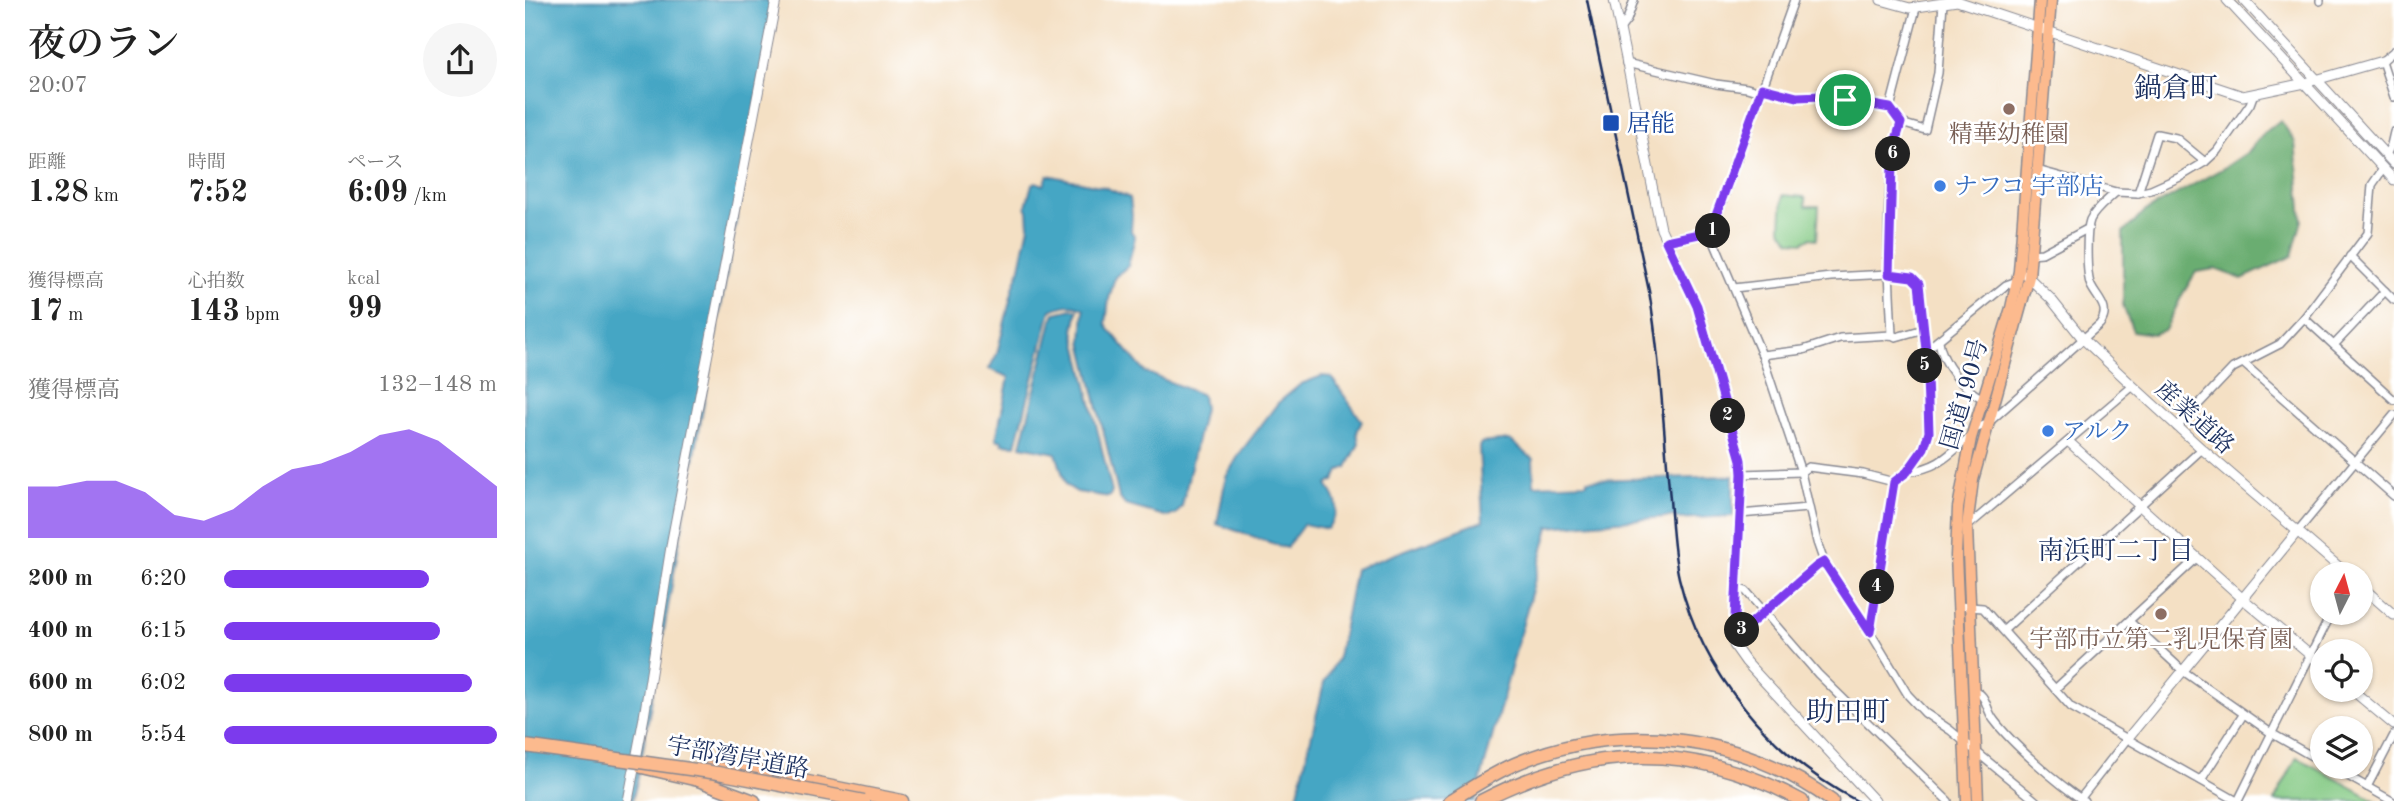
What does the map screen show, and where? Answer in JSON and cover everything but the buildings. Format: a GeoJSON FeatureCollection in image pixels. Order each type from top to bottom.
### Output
{"type":"FeatureCollection","features":[{"type":"Feature","properties":{"kind":"highway","name":"国道190号"},"geometry":{"type":"LineString","coordinates":[[1978,801],[1973,690],[1956,531],[1965,467],[1973,434],[2031,254],[2043,31],[2040,0]]}},
{"type":"Feature","properties":{"kind":"highway","name":"国道190号"},"geometry":{"type":"LineString","coordinates":[[1967,801],[1963,606],[1967,527],[1973,480],[2022,306],[2022,276],[2043,31],[2051,0]]}},
{"type":"Feature","properties":{"kind":"highway"},"geometry":{"type":"LineString","coordinates":[[1450,801],[1493,775],[1532,758],[1584,744],[1636,737],[1688,741],[1738,753],[1782,771],[1832,801]]}},
{"type":"Feature","properties":{"kind":"highway","name":"宇部湾岸道路"},"geometry":{"type":"LineString","coordinates":[[525,746],[718,773],[864,801]]}},
{"type":"Feature","properties":{"kind":"highway"},"geometry":{"type":"LineString","coordinates":[[1481,801],[1511,786],[1557,769],[1608,758],[1642,756],[1677,758],[1727,768],[1774,786],[1802,801]]}},
{"type":"Feature","properties":{"kind":"highway","name":"宇部湾岸道路"},"geometry":{"type":"LineString","coordinates":[[641,764],[830,801]]}},
{"type":"Feature","properties":{"kind":"highway"},"geometry":{"type":"LineString","coordinates":[[641,764],[746,770],[902,801]]}},
{"type":"Feature","properties":{"kind":"highway"},"geometry":{"type":"LineString","coordinates":[[641,764],[748,799]]}},
{"type":"Feature","properties":{"kind":"street"},"geometry":{"type":"LineString","coordinates":[[628,801],[641,764],[672,540],[776,0]]}},
{"type":"Feature","properties":{"kind":"street"},"geometry":{"type":"LineString","coordinates":[[1614,0],[1657,213],[1666,241],[1697,306],[1741,460],[1734,638],[1737,652],[1875,801]]}},
{"type":"Feature","properties":{"kind":"street"},"geometry":{"type":"LineString","coordinates":[[1620,29],[1627,20],[1634,0]]}},
{"type":"Feature","properties":{"kind":"street"},"geometry":{"type":"LineString","coordinates":[[1794,0],[1714,221],[1715,244],[1762,355],[1801,472],[1808,508],[1824,562],[1908,695],[1925,713],[1965,741],[2036,801]]}},
{"type":"Feature","properties":{"kind":"street"},"geometry":{"type":"LineString","coordinates":[[1881,0],[1919,5],[1957,1],[2226,92],[2253,96],[2382,61],[2394,51]]}},
{"type":"Feature","properties":{"kind":"street"},"geometry":{"type":"LineString","coordinates":[[2227,0],[2394,180]]}},
{"type":"Feature","properties":{"kind":"street"},"geometry":{"type":"LineString","coordinates":[[2244,0],[2394,164]]}},
{"type":"Feature","properties":{"kind":"street"},"geometry":{"type":"LineString","coordinates":[[1626,63],[1716,84],[1797,97],[1822,96],[1890,108],[1901,123],[1925,130],[1938,73],[1943,3]]}},
{"type":"Feature","properties":{"kind":"street"},"geometry":{"type":"LineString","coordinates":[[1890,108],[1919,5]]}},
{"type":"Feature","properties":{"kind":"street"},"geometry":{"type":"LineString","coordinates":[[2382,61],[2394,97]]}},
{"type":"Feature","properties":{"kind":"street"},"geometry":{"type":"LineString","coordinates":[[2037,170],[2116,192],[2138,193],[2151,190],[2206,162],[2227,137],[2253,96]]}},
{"type":"Feature","properties":{"kind":"street"},"geometry":{"type":"LineString","coordinates":[[1892,335],[1889,274],[1892,164],[1901,123]]}},
{"type":"Feature","properties":{"kind":"street"},"geometry":{"type":"LineString","coordinates":[[2386,155],[2394,132]]}},
{"type":"Feature","properties":{"kind":"street"},"geometry":{"type":"LineString","coordinates":[[2138,193],[2157,134],[2176,138],[2206,162]]}},
{"type":"Feature","properties":{"kind":"street"},"geometry":{"type":"LineString","coordinates":[[2177,427],[2233,368],[2280,344],[2304,318],[2368,233],[2372,185],[2383,169]]}},
{"type":"Feature","properties":{"kind":"street"},"geometry":{"type":"LineString","coordinates":[[1944,460],[2104,318],[2105,307],[2091,286],[2089,277],[2089,228],[2095,213],[2116,192]]}},
{"type":"Feature","properties":{"kind":"street"},"geometry":{"type":"LineString","coordinates":[[2031,254],[2042,253],[2089,228]]}},
{"type":"Feature","properties":{"kind":"street"},"geometry":{"type":"LineString","coordinates":[[1666,241],[1713,231]]}},
{"type":"Feature","properties":{"kind":"street"},"geometry":{"type":"LineString","coordinates":[[2350,256],[2394,300]]}},
{"type":"Feature","properties":{"kind":"street"},"geometry":{"type":"LineString","coordinates":[[1734,288],[1791,280],[1889,274],[1912,277],[1919,284],[1926,350],[1929,432],[1924,448],[1907,472],[1894,482],[1870,632]]}},
{"type":"Feature","properties":{"kind":"street"},"geometry":{"type":"LineString","coordinates":[[1926,350],[2022,276]]}},
{"type":"Feature","properties":{"kind":"street","name":"産業道路"},"geometry":{"type":"LineString","coordinates":[[2022,276],[2083,339],[2177,427],[2333,562]]}},
{"type":"Feature","properties":{"kind":"street"},"geometry":{"type":"LineString","coordinates":[[2334,345],[2385,291]]}},
{"type":"Feature","properties":{"kind":"street"},"geometry":{"type":"LineString","coordinates":[[2304,318],[2394,400]]}},
{"type":"Feature","properties":{"kind":"street"},"geometry":{"type":"LineString","coordinates":[[1762,355],[1803,350],[1840,338],[1896,337],[1924,329]]}},
{"type":"Feature","properties":{"kind":"street"},"geometry":{"type":"LineString","coordinates":[[1939,341],[1945,362],[1974,394],[1984,399]]}},
{"type":"Feature","properties":{"kind":"street"},"geometry":{"type":"LineString","coordinates":[[2243,363],[2394,496]]}},
{"type":"Feature","properties":{"kind":"street"},"geometry":{"type":"LineString","coordinates":[[1967,527],[2133,386]]}},
{"type":"Feature","properties":{"kind":"street"},"geometry":{"type":"LineString","coordinates":[[1973,690],[1985,699],[1992,718],[2001,728],[2082,800],[2127,738],[2394,415]]}},
{"type":"Feature","properties":{"kind":"street"},"geometry":{"type":"LineString","coordinates":[[1963,606],[1983,608],[2071,707],[2238,801],[2310,655],[2242,598],[2069,442]]}},
{"type":"Feature","properties":{"kind":"street"},"geometry":{"type":"LineString","coordinates":[[2004,630],[2202,449]]}},
{"type":"Feature","properties":{"kind":"street"},"geometry":{"type":"LineString","coordinates":[[1907,472],[1927,469],[1958,456],[1965,467]]}},
{"type":"Feature","properties":{"kind":"street"},"geometry":{"type":"LineString","coordinates":[[1742,474],[1801,472],[1808,467],[1863,474],[1894,482]]}},
{"type":"Feature","properties":{"kind":"street"},"geometry":{"type":"LineString","coordinates":[[1740,514],[1808,508]]}},
{"type":"Feature","properties":{"kind":"street"},"geometry":{"type":"LineString","coordinates":[[2055,689],[2197,558]]}},
{"type":"Feature","properties":{"kind":"street"},"geometry":{"type":"LineString","coordinates":[[1734,638],[1824,562]]}},
{"type":"Feature","properties":{"kind":"street"},"geometry":{"type":"LineString","coordinates":[[1736,588],[1747,591],[1818,674],[1948,801]]}},
{"type":"Feature","properties":{"kind":"street"},"geometry":{"type":"LineString","coordinates":[[2373,597],[2394,615]]}},
{"type":"Feature","properties":{"kind":"street"},"geometry":{"type":"LineString","coordinates":[[2130,622],[2183,671],[2243,715],[2310,755]]}},
{"type":"Feature","properties":{"kind":"street"},"geometry":{"type":"LineString","coordinates":[[2366,702],[2394,725]]}},
{"type":"Feature","properties":{"kind":"street"},"geometry":{"type":"LineString","coordinates":[[2201,780],[2243,715]]}},
{"type":"Feature","properties":{"kind":"street"},"geometry":{"type":"LineString","coordinates":[[2367,787],[2394,735]]}},
{"type":"Feature","properties":{"kind":"street"},"geometry":{"type":"LineString","coordinates":[[2353,779],[2392,801]]}},
{"type":"Feature","properties":{"kind":"green space"},"geometry":{"type":"Polygon","coordinates":[[[2281,121],[2295,142],[2302,220],[2292,256],[2242,279],[2215,269],[2196,272],[2165,330],[2153,334],[2133,331],[2123,306],[2123,232],[2144,212],[2248,152],[2265,132],[2281,121]]]}},
{"type":"Feature","properties":{"kind":"green space"},"geometry":{"type":"Polygon","coordinates":[[[1783,195],[1804,197],[1806,206],[1819,206],[1817,239],[1790,241],[1781,228],[1783,195]]]}},
{"type":"Feature","properties":{"kind":"green space"},"geometry":{"type":"Polygon","coordinates":[[[2297,757],[2310,764],[2310,779],[2336,779],[2376,801],[2274,801],[2297,757]]]}},
{"type":"Feature","properties":{"kind":"water"},"geometry":{"type":"Polygon","coordinates":[[[525,0],[775,0],[632,801],[525,801],[525,0]]]}},
{"type":"Feature","properties":{"kind":"water"},"geometry":{"type":"Polygon","coordinates":[[[1048,175],[1104,187],[1130,198],[1131,231],[1135,237],[1128,266],[1115,277],[1106,323],[1145,372],[1202,395],[1204,409],[1182,506],[1176,514],[1168,517],[1125,505],[1119,497],[1082,342],[1084,309],[1080,307],[1067,305],[1051,310],[1016,445],[1002,444],[1002,441],[996,439],[1009,377],[989,369],[997,354],[1019,272],[1029,226],[1026,206],[1032,184],[1036,182],[1044,185],[1048,175]]]}},
{"type":"Feature","properties":{"kind":"water"},"geometry":{"type":"Polygon","coordinates":[[[1078,310],[1074,330],[1112,492],[1109,497],[1077,492],[1066,485],[1056,453],[1021,446],[1052,320],[1055,313],[1078,310]]]}},
{"type":"Feature","properties":{"kind":"water"},"geometry":{"type":"Polygon","coordinates":[[[1322,376],[1331,377],[1362,421],[1357,432],[1359,444],[1347,467],[1339,471],[1335,480],[1327,485],[1337,507],[1327,529],[1304,524],[1286,548],[1217,524],[1226,477],[1240,453],[1278,403],[1301,384],[1322,376]]]}},
{"type":"Feature","properties":{"kind":"water"},"geometry":{"type":"Polygon","coordinates":[[[1510,440],[1533,459],[1534,485],[1587,483],[1587,480],[1733,476],[1733,516],[1676,519],[1676,516],[1549,527],[1475,801],[1296,801],[1324,683],[1338,657],[1355,569],[1483,521],[1479,447],[1481,443],[1510,440]]]}},
{"type":"Feature","properties":{"kind":"railway"},"geometry":{"type":"LineString","coordinates":[[1587,0],[1649,291],[1659,364],[1675,555],[1690,613],[1704,647],[1744,708],[1796,761],[1857,801]]}},
{"type":"Feature","properties":{"kind":"place","name":"精華幼稚園"},"geometry":{"type":"Point","coordinates":[2009,109]}},
{"type":"Feature","properties":{"kind":"place","name":"居能"},"geometry":{"type":"Point","coordinates":[1611,123]}},
{"type":"Feature","properties":{"kind":"place","name":"ナフコ 宇部店"},"geometry":{"type":"Point","coordinates":[1940,186]}},
{"type":"Feature","properties":{"kind":"place","name":"アルク"},"geometry":{"type":"Point","coordinates":[2048,431]}},
{"type":"Feature","properties":{"kind":"place","name":"宇部市立第二乳児保育園"},"geometry":{"type":"Point","coordinates":[2161,614]}},
{"type":"Feature","properties":{"kind":"district","name":"鍋倉町"},"geometry":{"type":"Point","coordinates":[2176,87]}},
{"type":"Feature","properties":{"kind":"district","name":"南浜町二丁目"},"geometry":{"type":"Point","coordinates":[2116,550]}},
{"type":"Feature","properties":{"kind":"district","name":"助田町"},"geometry":{"type":"Point","coordinates":[1848,711]}},
{"type":"Feature","properties":{"kind":"route"},"geometry":{"type":"LineString","coordinates":[[1762,88],[1797,97],[1822,96],[1845,100],[1890,108],[1901,123],[1893,150],[1889,274],[1912,277],[1919,284],[1926,350],[1929,432],[1924,448],[1907,472],[1894,482],[1870,632],[1824,562],[1734,638],[1741,460],[1693,293],[1666,241],[1713,231],[1714,221],[1762,88]]}}]}
